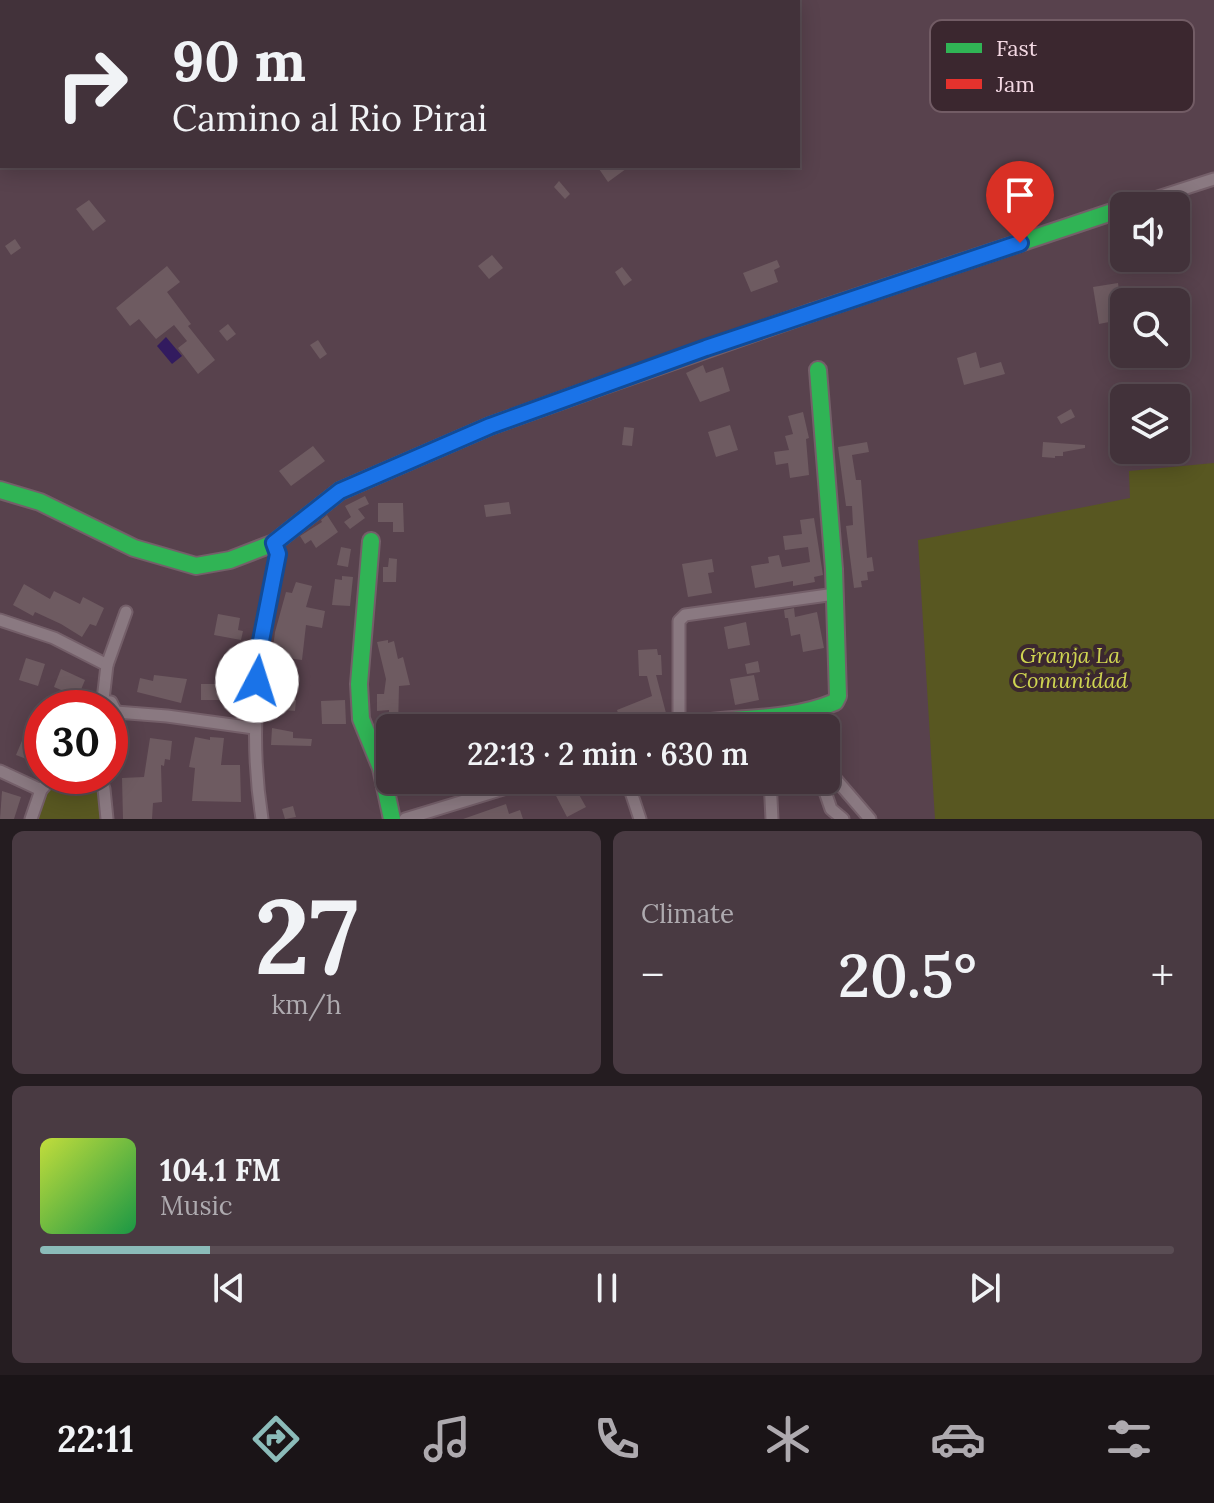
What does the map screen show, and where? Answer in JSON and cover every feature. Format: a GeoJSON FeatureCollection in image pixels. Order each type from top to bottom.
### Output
{"type":"FeatureCollection","features":[{"type":"Feature","properties":{"kind":"street"},"geometry":{"type":"LineString","coordinates":[[1174,192],[1214,179]]}},
{"type":"Feature","properties":{"kind":"street"},"geometry":{"type":"LineString","coordinates":[[0,490],[40,502],[134,548],[196,566],[230,560],[275,546],[340,491],[490,426],[706,348],[1110,213]]}},
{"type":"Feature","properties":{"kind":"street"},"geometry":{"type":"LineString","coordinates":[[796,714],[835,702],[838,696],[835,594],[818,370]]}},
{"type":"Feature","properties":{"kind":"street"},"geometry":{"type":"LineString","coordinates":[[371,541],[359,684],[361,719],[381,768],[392,819]]}},
{"type":"Feature","properties":{"kind":"street"},"geometry":{"type":"LineString","coordinates":[[262,819],[256,783],[254,728],[259,651],[278,554],[275,546]]}},
{"type":"Feature","properties":{"kind":"street"},"geometry":{"type":"LineString","coordinates":[[676,714],[679,621],[685,615],[835,594]]}},
{"type":"Feature","properties":{"kind":"street"},"geometry":{"type":"LineString","coordinates":[[104,690],[107,665],[126,612]]}},
{"type":"Feature","properties":{"kind":"street"},"geometry":{"type":"LineString","coordinates":[[0,620],[54,638],[107,665]]}},
{"type":"Feature","properties":{"kind":"street"},"geometry":{"type":"LineString","coordinates":[[128,717],[167,716],[254,728]]}},
{"type":"Feature","properties":{"kind":"street"},"geometry":{"type":"LineString","coordinates":[[0,771],[24,782]]}},
{"type":"Feature","properties":{"kind":"street"},"geometry":{"type":"LineString","coordinates":[[840,784],[870,819]]}},
{"type":"Feature","properties":{"kind":"street"},"geometry":{"type":"LineString","coordinates":[[31,819],[40,794]]}},
{"type":"Feature","properties":{"kind":"street"},"geometry":{"type":"LineString","coordinates":[[104,794],[107,819]]}},
{"type":"Feature","properties":{"kind":"street"},"geometry":{"type":"LineString","coordinates":[[405,819],[487,794]]}},
{"type":"Feature","properties":{"kind":"street"},"geometry":{"type":"LineString","coordinates":[[632,794],[640,819]]}},
{"type":"Feature","properties":{"kind":"street"},"geometry":{"type":"LineString","coordinates":[[771,794],[772,819]]}},
{"type":"Feature","properties":{"kind":"street"},"geometry":{"type":"LineString","coordinates":[[826,794],[831,809],[843,819]]}},
{"type":"Feature","properties":{"kind":"green space","name":"Granja La Comunidad"},"geometry":{"type":"Polygon","coordinates":[[[1214,463],[1214,819],[935,819],[918,540],[1130,498],[1129,471],[1214,463]]]}},
{"type":"Feature","properties":{"kind":"green space"},"geometry":{"type":"Polygon","coordinates":[[[47,794],[100,794],[102,819],[37,819],[47,794]]]}},
{"type":"Feature","properties":{"kind":"shaded area"},"geometry":{"type":"Polygon","coordinates":[[[166,337],[182,356],[172,364],[157,346],[166,337]]]}},
{"type":"Feature","properties":{"kind":"building"},"geometry":{"type":"Polygon","coordinates":[[[598,168],[627,168],[608,182],[598,168]]]}},
{"type":"Feature","properties":{"kind":"building"},"geometry":{"type":"Polygon","coordinates":[[[559,181],[570,194],[565,199],[554,187],[559,181]]]}},
{"type":"Feature","properties":{"kind":"building"},"geometry":{"type":"Polygon","coordinates":[[[89,200],[106,221],[93,231],[76,209],[89,200]]]}},
{"type":"Feature","properties":{"kind":"building"},"geometry":{"type":"Polygon","coordinates":[[[15,239],[21,248],[11,255],[5,246],[15,239]]]}},
{"type":"Feature","properties":{"kind":"building"},"geometry":{"type":"Polygon","coordinates":[[[492,255],[503,268],[489,279],[478,266],[492,255]]]}},
{"type":"Feature","properties":{"kind":"building"},"geometry":{"type":"Polygon","coordinates":[[[777,260],[780,267],[774,270],[778,282],[751,292],[743,273],[777,260]]]}},
{"type":"Feature","properties":{"kind":"building"},"geometry":{"type":"Polygon","coordinates":[[[167,266],[180,282],[167,292],[191,324],[188,326],[215,360],[198,374],[178,348],[187,341],[174,325],[156,339],[139,319],[130,326],[116,308],[167,266]]]}},
{"type":"Feature","properties":{"kind":"building"},"geometry":{"type":"Polygon","coordinates":[[[622,267],[632,280],[624,286],[615,272],[622,267]]]}},
{"type":"Feature","properties":{"kind":"building"},"geometry":{"type":"Polygon","coordinates":[[[1118,283],[1119,288],[1110,288],[1110,322],[1099,324],[1093,287],[1118,283]]]}},
{"type":"Feature","properties":{"kind":"building"},"geometry":{"type":"Polygon","coordinates":[[[228,324],[236,334],[227,341],[219,331],[228,324]]]}},
{"type":"Feature","properties":{"kind":"building"},"geometry":{"type":"Polygon","coordinates":[[[318,340],[327,354],[320,359],[310,345],[318,340]]]}},
{"type":"Feature","properties":{"kind":"building"},"geometry":{"type":"Polygon","coordinates":[[[976,352],[980,368],[1001,362],[1005,374],[964,385],[957,358],[976,352]]]}},
{"type":"Feature","properties":{"kind":"building"},"geometry":{"type":"Polygon","coordinates":[[[703,365],[706,373],[723,367],[730,391],[700,402],[686,373],[703,365]]]}},
{"type":"Feature","properties":{"kind":"building"},"geometry":{"type":"Polygon","coordinates":[[[1071,409],[1075,417],[1061,424],[1057,417],[1071,409]]]}},
{"type":"Feature","properties":{"kind":"building"},"geometry":{"type":"Polygon","coordinates":[[[803,412],[809,438],[806,439],[809,475],[790,478],[788,463],[776,465],[774,452],[789,450],[785,436],[793,434],[788,416],[803,412]]]}},
{"type":"Feature","properties":{"kind":"building"},"geometry":{"type":"Polygon","coordinates":[[[730,425],[738,450],[716,457],[708,432],[730,425]]]}},
{"type":"Feature","properties":{"kind":"building"},"geometry":{"type":"Polygon","coordinates":[[[624,427],[634,428],[632,446],[622,445],[624,427]]]}},
{"type":"Feature","properties":{"kind":"building"},"geometry":{"type":"Polygon","coordinates":[[[867,442],[869,452],[852,455],[856,480],[861,480],[867,558],[872,557],[874,571],[867,572],[868,580],[861,581],[862,587],[854,588],[846,526],[853,525],[852,506],[846,506],[838,447],[867,442]]]}},
{"type":"Feature","properties":{"kind":"building"},"geometry":{"type":"Polygon","coordinates":[[[1043,442],[1085,445],[1085,448],[1063,452],[1063,456],[1055,458],[1042,457],[1043,442]]]}},
{"type":"Feature","properties":{"kind":"building"},"geometry":{"type":"Polygon","coordinates":[[[313,446],[325,461],[291,486],[279,471],[313,446]]]}},
{"type":"Feature","properties":{"kind":"building"},"geometry":{"type":"Polygon","coordinates":[[[365,496],[369,504],[358,509],[365,518],[350,529],[344,522],[351,517],[345,506],[365,496]]]}},
{"type":"Feature","properties":{"kind":"building"},"geometry":{"type":"Polygon","coordinates":[[[509,502],[511,514],[486,517],[484,505],[509,502]]]}},
{"type":"Feature","properties":{"kind":"building"},"geometry":{"type":"Polygon","coordinates":[[[378,503],[403,503],[404,532],[393,532],[393,522],[378,522],[378,503]]]}},
{"type":"Feature","properties":{"kind":"building"},"geometry":{"type":"Polygon","coordinates":[[[327,515],[338,532],[316,548],[311,540],[305,544],[300,536],[322,522],[327,515]]]}},
{"type":"Feature","properties":{"kind":"building"},"geometry":{"type":"Polygon","coordinates":[[[814,518],[823,575],[814,577],[815,582],[793,586],[793,581],[755,588],[751,566],[769,563],[768,557],[779,555],[782,567],[810,562],[808,547],[785,550],[783,536],[802,534],[800,520],[814,518]]]}},
{"type":"Feature","properties":{"kind":"building"},"geometry":{"type":"Polygon","coordinates":[[[341,547],[351,549],[348,567],[337,565],[341,547]]]}},
{"type":"Feature","properties":{"kind":"building"},"geometry":{"type":"Polygon","coordinates":[[[389,558],[397,559],[396,582],[383,582],[383,567],[388,567],[389,558]]]}},
{"type":"Feature","properties":{"kind":"building"},"geometry":{"type":"Polygon","coordinates":[[[712,559],[714,572],[708,573],[712,593],[688,597],[682,564],[712,559]]]}},
{"type":"Feature","properties":{"kind":"building"},"geometry":{"type":"Polygon","coordinates":[[[342,576],[353,577],[350,606],[332,605],[335,579],[342,580],[342,576]]]}},
{"type":"Feature","properties":{"kind":"building"},"geometry":{"type":"Polygon","coordinates":[[[296,582],[312,586],[306,607],[325,611],[322,628],[306,625],[302,660],[272,656],[286,592],[292,593],[296,582]]]}},
{"type":"Feature","properties":{"kind":"building"},"geometry":{"type":"Polygon","coordinates":[[[24,584],[50,599],[54,591],[80,604],[83,597],[104,608],[96,626],[90,624],[82,637],[61,624],[35,612],[33,616],[13,605],[24,584]]]}},
{"type":"Feature","properties":{"kind":"building"},"geometry":{"type":"Polygon","coordinates":[[[794,608],[795,617],[817,612],[824,648],[803,652],[800,634],[791,636],[784,610],[794,608]]]}},
{"type":"Feature","properties":{"kind":"building"},"geometry":{"type":"Polygon","coordinates":[[[218,614],[240,618],[238,630],[243,631],[241,640],[214,635],[218,614]]]}},
{"type":"Feature","properties":{"kind":"building"},"geometry":{"type":"Polygon","coordinates":[[[746,622],[750,645],[728,649],[724,627],[746,622]]]}},
{"type":"Feature","properties":{"kind":"building"},"geometry":{"type":"Polygon","coordinates":[[[394,641],[398,659],[403,657],[410,685],[399,686],[398,714],[389,714],[389,710],[377,711],[377,694],[384,694],[386,679],[377,642],[394,641]]]}},
{"type":"Feature","properties":{"kind":"building"},"geometry":{"type":"Polygon","coordinates":[[[657,649],[658,655],[661,655],[662,675],[656,675],[666,713],[618,714],[617,710],[652,696],[647,676],[639,676],[638,650],[657,649]]]}},
{"type":"Feature","properties":{"kind":"building"},"geometry":{"type":"Polygon","coordinates":[[[26,658],[45,664],[38,686],[19,680],[26,658]]]}},
{"type":"Feature","properties":{"kind":"building"},"geometry":{"type":"Polygon","coordinates":[[[758,661],[760,672],[747,674],[745,664],[758,661]]]}},
{"type":"Feature","properties":{"kind":"building"},"geometry":{"type":"Polygon","coordinates":[[[61,669],[85,680],[81,690],[54,687],[61,669]]]}},
{"type":"Feature","properties":{"kind":"building"},"geometry":{"type":"Polygon","coordinates":[[[154,675],[187,679],[181,703],[137,692],[140,678],[153,681],[154,675]]]}},
{"type":"Feature","properties":{"kind":"building"},"geometry":{"type":"Polygon","coordinates":[[[754,675],[759,700],[735,705],[730,679],[754,675]]]}},
{"type":"Feature","properties":{"kind":"building"},"geometry":{"type":"Polygon","coordinates":[[[201,684],[230,684],[230,700],[201,700],[201,684]]]}},
{"type":"Feature","properties":{"kind":"building"},"geometry":{"type":"Polygon","coordinates":[[[272,698],[296,700],[295,711],[271,709],[272,698]]]}},
{"type":"Feature","properties":{"kind":"building"},"geometry":{"type":"Polygon","coordinates":[[[345,700],[346,724],[322,724],[321,701],[345,700]]]}},
{"type":"Feature","properties":{"kind":"building"},"geometry":{"type":"Polygon","coordinates":[[[272,728],[293,732],[293,738],[312,739],[311,746],[271,745],[272,728]]]}},
{"type":"Feature","properties":{"kind":"building"},"geometry":{"type":"Polygon","coordinates":[[[24,736],[24,758],[16,755],[24,736]]]}},
{"type":"Feature","properties":{"kind":"building"},"geometry":{"type":"Polygon","coordinates":[[[195,737],[210,740],[210,737],[224,738],[221,765],[240,765],[241,802],[192,801],[195,768],[189,767],[195,737]]]}},
{"type":"Feature","properties":{"kind":"building"},"geometry":{"type":"Polygon","coordinates":[[[150,738],[172,741],[170,760],[165,759],[164,766],[161,765],[162,802],[153,803],[152,819],[123,819],[122,794],[128,794],[128,778],[144,777],[150,738]]]}},
{"type":"Feature","properties":{"kind":"building"},"geometry":{"type":"Polygon","coordinates":[[[2,791],[21,797],[14,819],[0,819],[2,791]]]}},
{"type":"Feature","properties":{"kind":"building"},"geometry":{"type":"Polygon","coordinates":[[[555,794],[579,794],[586,807],[567,817],[555,794]]]}},
{"type":"Feature","properties":{"kind":"building"},"geometry":{"type":"Polygon","coordinates":[[[506,804],[509,814],[520,810],[523,819],[463,819],[506,804]]]}},
{"type":"Feature","properties":{"kind":"building"},"geometry":{"type":"Polygon","coordinates":[[[293,806],[296,817],[285,819],[282,809],[293,806]]]}},
{"type":"Feature","properties":{"kind":"traffic: fast"},"geometry":{"type":"LineString","coordinates":[[813,312],[1110,213]]}},
{"type":"Feature","properties":{"kind":"traffic: fast"},"geometry":{"type":"LineString","coordinates":[[795,714],[835,702],[838,696],[834,569],[818,370]]}},
{"type":"Feature","properties":{"kind":"traffic: fast"},"geometry":{"type":"LineString","coordinates":[[0,490],[40,502],[134,548],[196,566],[230,560],[274,543],[340,491],[490,426],[596,388]]}},
{"type":"Feature","properties":{"kind":"traffic: fast"},"geometry":{"type":"LineString","coordinates":[[371,541],[359,684],[361,719],[381,768],[392,819]]}},
{"type":"Feature","properties":{"kind":"traffic: jam"},"geometry":{"type":"LineString","coordinates":[[596,388],[813,312]]}},
{"type":"Feature","properties":{"kind":"route"},"geometry":{"type":"LineString","coordinates":[[257,681],[259,651],[278,554],[274,543],[340,491],[490,426],[706,348],[1020,243]]}}]}
